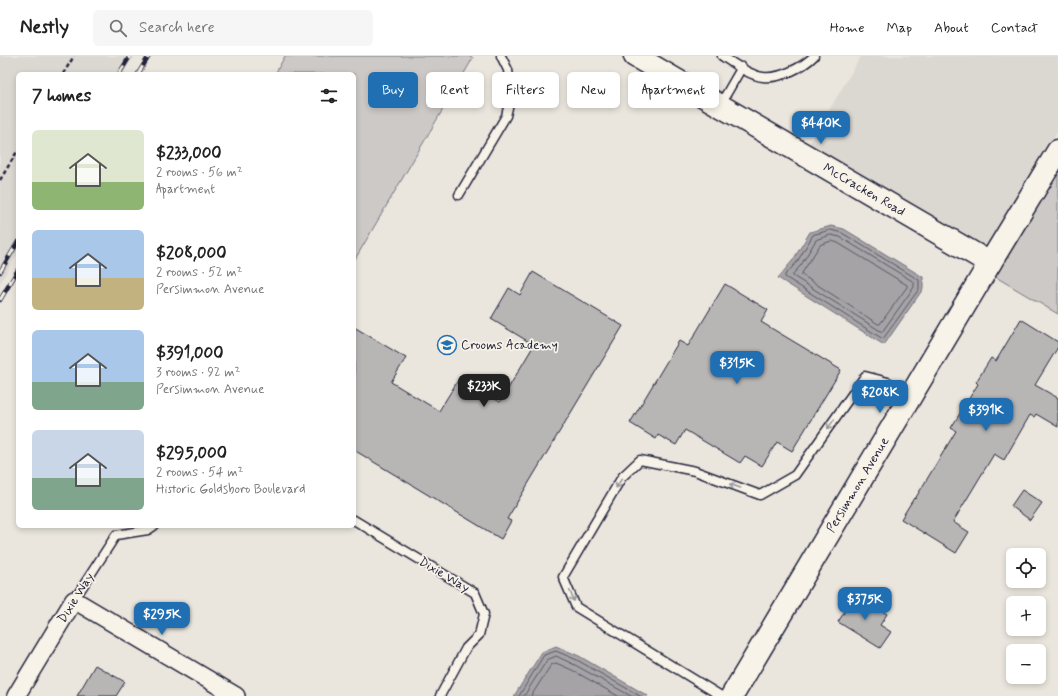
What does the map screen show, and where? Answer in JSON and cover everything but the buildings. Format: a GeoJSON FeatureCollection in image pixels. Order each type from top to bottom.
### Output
{"type":"FeatureCollection","features":[{"type":"Feature","properties":{"kind":"street","name":"McCracken Road"},"geometry":{"type":"LineString","coordinates":[[635,56],[662,72]]}},
{"type":"Feature","properties":{"kind":"street","name":"McCracken Road"},"geometry":{"type":"LineString","coordinates":[[719,105],[990,263]]}},
{"type":"Feature","properties":{"kind":"street","name":"Persimmon Avenue"},"geometry":{"type":"LineString","coordinates":[[732,696],[1058,150]]}},
{"type":"Feature","properties":{"kind":"street","name":"Dixie Way"},"geometry":{"type":"LineString","coordinates":[[16,696],[74,600]]}},
{"type":"Feature","properties":{"kind":"street"},"geometry":{"type":"LineString","coordinates":[[74,600],[236,696]]}},
{"type":"Feature","properties":{"kind":"lane"},"geometry":{"type":"LineString","coordinates":[[459,195],[506,116],[511,95],[508,70],[501,56]]}},
{"type":"Feature","properties":{"kind":"lane"},"geometry":{"type":"LineString","coordinates":[[722,56],[742,68],[763,77],[771,77],[797,69],[807,63],[814,56]]}},
{"type":"Feature","properties":{"kind":"lane"},"geometry":{"type":"LineString","coordinates":[[719,105],[742,68]]}},
{"type":"Feature","properties":{"kind":"lane"},"geometry":{"type":"LineString","coordinates":[[722,696],[576,607],[563,577],[622,478],[640,460],[695,472],[760,495],[795,475],[865,376],[888,382],[911,395]]}},
{"type":"Feature","properties":{"kind":"lane","name":"Dixie Way"},"geometry":{"type":"LineString","coordinates":[[356,521],[475,593],[484,614],[479,635],[466,648],[440,696]]}},
{"type":"Feature","properties":{"kind":"lane","name":"Dixie Way"},"geometry":{"type":"LineString","coordinates":[[74,600],[116,535],[148,530],[151,528]]}},
{"type":"Feature","properties":{"kind":"path"},"geometry":{"type":"LineString","coordinates":[[64,72],[74,56]]}},
{"type":"Feature","properties":{"kind":"path"},"geometry":{"type":"LineString","coordinates":[[0,180],[16,153]]}},
{"type":"Feature","properties":{"kind":"shaded area"},"geometry":{"type":"Polygon","coordinates":[[[0,56],[134,56],[124,72],[16,72],[16,256],[0,283],[0,56]]]}},
{"type":"Feature","properties":{"kind":"shaded area"},"geometry":{"type":"Polygon","coordinates":[[[285,56],[470,56],[473,58],[465,72],[426,72],[426,108],[444,108],[356,258],[356,72],[276,72],[285,56]]]}},
{"type":"Feature","properties":{"kind":"shaded area"},"geometry":{"type":"Polygon","coordinates":[[[861,56],[1058,56],[1058,131],[987,248],[809,144],[861,56]]]}},
{"type":"Feature","properties":{"kind":"shaded area"},"geometry":{"type":"Polygon","coordinates":[[[1058,172],[1058,314],[994,276],[1058,172]]]}},
{"type":"Feature","properties":{"kind":"water"},"geometry":{"type":"Polygon","coordinates":[[[831,226],[844,229],[923,277],[923,289],[884,345],[778,278],[793,260],[810,232],[831,226]]]}},
{"type":"Feature","properties":{"kind":"water"},"geometry":{"type":"Polygon","coordinates":[[[556,646],[579,656],[648,696],[514,696],[542,652],[556,646]]]}},
{"type":"Feature","properties":{"kind":"railway"},"geometry":{"type":"LineString","coordinates":[[120,72],[130,56]]}},
{"type":"Feature","properties":{"kind":"railway"},"geometry":{"type":"LineString","coordinates":[[139,72],[149,56]]}},
{"type":"Feature","properties":{"kind":"railway"},"geometry":{"type":"LineString","coordinates":[[0,272],[16,245]]}},
{"type":"Feature","properties":{"kind":"railway"},"geometry":{"type":"LineString","coordinates":[[0,300],[16,273]]}},
{"type":"Feature","properties":{"kind":"place","name":"Crooms Academy"},"geometry":{"type":"Point","coordinates":[447,345]}}]}
